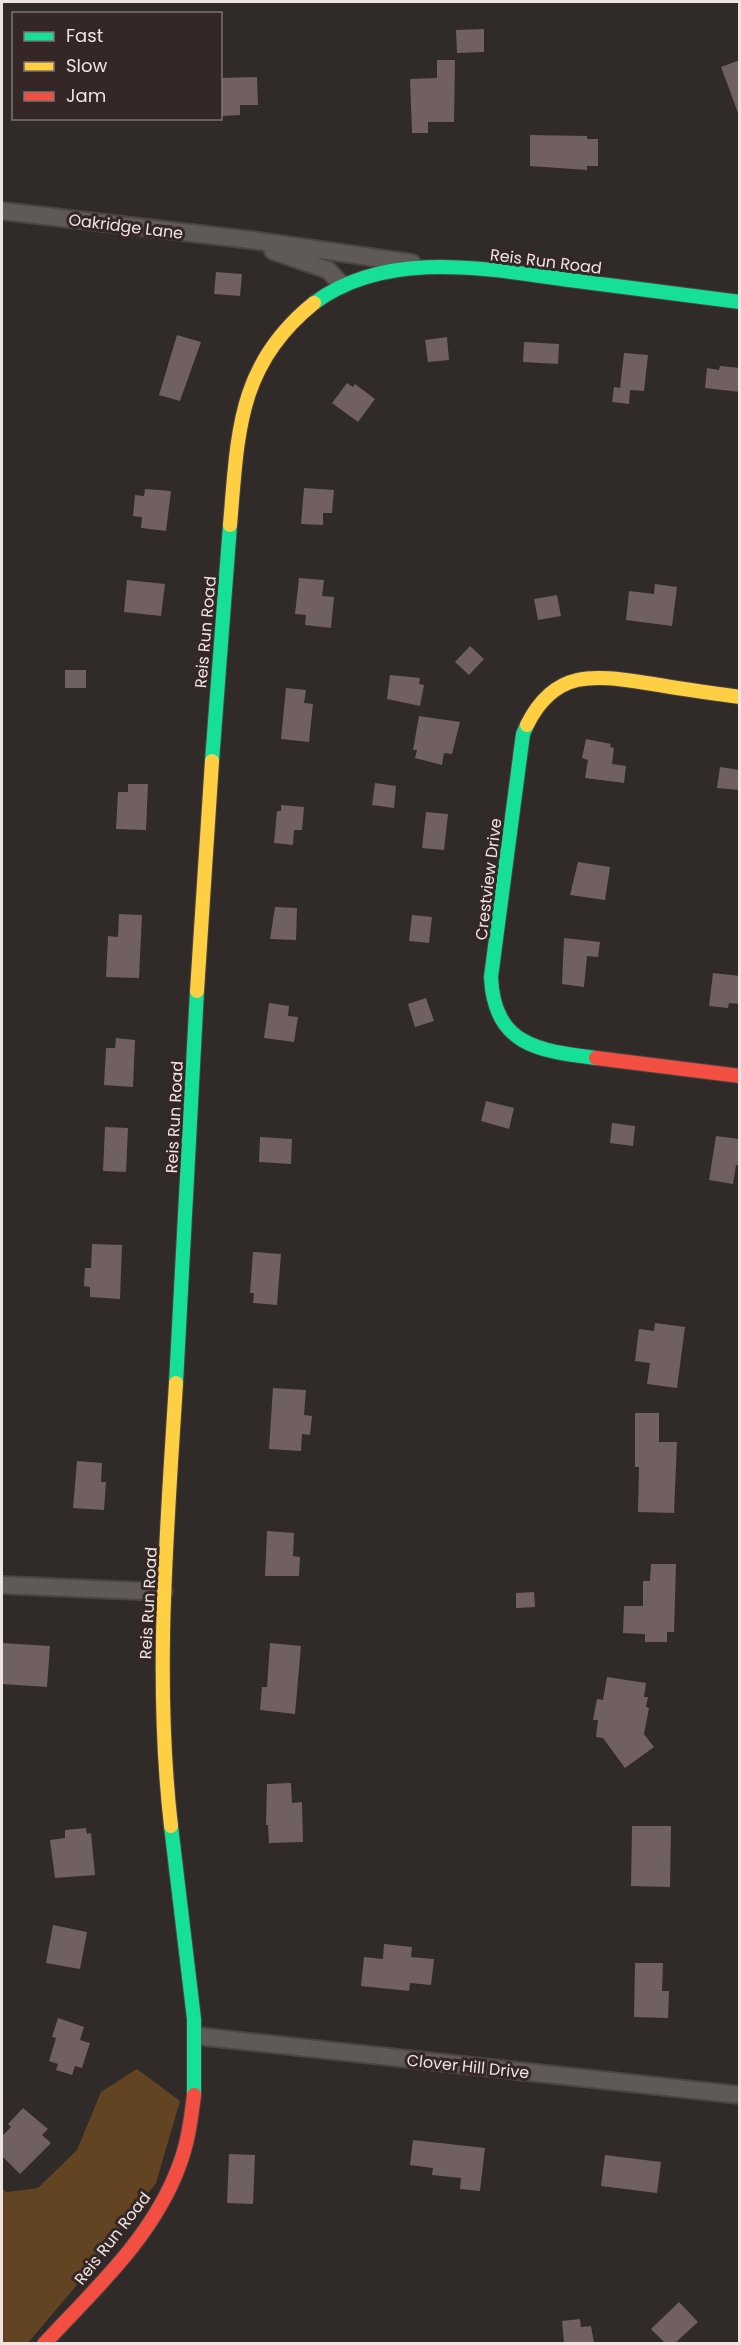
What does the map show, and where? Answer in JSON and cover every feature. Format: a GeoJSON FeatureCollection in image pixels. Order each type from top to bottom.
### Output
{"type":"FeatureCollection","features":[{"type":"Feature","properties":{"kind":"main road","name":"Reis Run Road"},"geometry":{"type":"LineString","coordinates":[[44,2343],[127,2250],[164,2200],[186,2146],[196,2095],[196,2036],[162,1751],[160,1709],[164,1592],[208,806],[240,424],[254,374],[270,346],[303,312],[342,285],[382,273],[434,266],[465,267],[740,302]]}},
{"type":"Feature","properties":{"kind":"main road","name":"Crestview Drive"},"geometry":{"type":"LineString","coordinates":[[740,696],[596,676],[580,678],[542,699],[523,734],[491,977],[492,998],[499,1018],[525,1044],[564,1054],[740,1076]]}},
{"type":"Feature","properties":{"kind":"street","name":"Oakridge Lane"},"geometry":{"type":"LineString","coordinates":[[2,211],[251,240],[434,266]]}},
{"type":"Feature","properties":{"kind":"street","name":"Oakridge Lane"},"geometry":{"type":"LineString","coordinates":[[251,240],[275,252],[328,270],[342,285]]}},
{"type":"Feature","properties":{"kind":"street"},"geometry":{"type":"LineString","coordinates":[[2,1585],[164,1592]]}},
{"type":"Feature","properties":{"kind":"street","name":"Clover Hill Drive"},"geometry":{"type":"LineString","coordinates":[[196,2036],[740,2095]]}},
{"type":"Feature","properties":{"kind":"shaded area"},"geometry":{"type":"Polygon","coordinates":[[[137,2069],[180,2101],[156,2183],[86,2274],[28,2343],[2,2343],[2,2189],[7,2192],[38,2188],[77,2150],[101,2092],[137,2069]]]}},
{"type":"Feature","properties":{"kind":"building"},"geometry":{"type":"Polygon","coordinates":[[[484,29],[484,52],[457,53],[456,30],[484,29]]]}},
{"type":"Feature","properties":{"kind":"building"},"geometry":{"type":"Polygon","coordinates":[[[437,60],[455,60],[454,122],[428,122],[428,133],[412,133],[410,79],[437,78],[437,60]]]}},
{"type":"Feature","properties":{"kind":"building"},"geometry":{"type":"Polygon","coordinates":[[[740,60],[740,112],[738,113],[721,67],[740,60]]]}},
{"type":"Feature","properties":{"kind":"building"},"geometry":{"type":"Polygon","coordinates":[[[257,77],[258,105],[240,105],[240,115],[222,116],[222,78],[257,77]]]}},
{"type":"Feature","properties":{"kind":"building"},"geometry":{"type":"Polygon","coordinates":[[[530,135],[587,136],[587,139],[598,139],[598,166],[587,166],[587,170],[530,166],[530,135]]]}},
{"type":"Feature","properties":{"kind":"building"},"geometry":{"type":"Polygon","coordinates":[[[216,272],[242,274],[240,296],[214,294],[216,272]]]}},
{"type":"Feature","properties":{"kind":"building"},"geometry":{"type":"Polygon","coordinates":[[[177,335],[201,342],[180,401],[159,395],[177,335]]]}},
{"type":"Feature","properties":{"kind":"building"},"geometry":{"type":"Polygon","coordinates":[[[447,337],[449,360],[428,362],[425,340],[447,337]]]}},
{"type":"Feature","properties":{"kind":"building"},"geometry":{"type":"Polygon","coordinates":[[[524,342],[559,344],[558,364],[523,362],[524,342]]]}},
{"type":"Feature","properties":{"kind":"building"},"geometry":{"type":"Polygon","coordinates":[[[624,353],[648,355],[644,391],[630,390],[629,404],[612,402],[614,387],[620,388],[624,353]]]}},
{"type":"Feature","properties":{"kind":"building"},"geometry":{"type":"Polygon","coordinates":[[[720,366],[740,368],[740,392],[705,388],[707,368],[719,370],[720,366]]]}},
{"type":"Feature","properties":{"kind":"building"},"geometry":{"type":"Polygon","coordinates":[[[347,383],[353,387],[355,384],[375,399],[358,422],[332,403],[347,383]]]}},
{"type":"Feature","properties":{"kind":"building"},"geometry":{"type":"Polygon","coordinates":[[[304,488],[334,490],[332,513],[323,513],[323,525],[301,524],[304,488]]]}},
{"type":"Feature","properties":{"kind":"building"},"geometry":{"type":"Polygon","coordinates":[[[145,489],[171,491],[166,531],[141,528],[142,517],[133,516],[135,495],[144,496],[145,489]]]}},
{"type":"Feature","properties":{"kind":"building"},"geometry":{"type":"Polygon","coordinates":[[[299,578],[324,580],[322,596],[334,597],[331,628],[305,625],[306,615],[295,614],[299,578]]]}},
{"type":"Feature","properties":{"kind":"building"},"geometry":{"type":"Polygon","coordinates":[[[127,580],[165,584],[161,616],[124,612],[127,580]]]}},
{"type":"Feature","properties":{"kind":"building"},"geometry":{"type":"Polygon","coordinates":[[[655,584],[677,587],[672,626],[626,620],[629,591],[654,594],[655,584]]]}},
{"type":"Feature","properties":{"kind":"building"},"geometry":{"type":"Polygon","coordinates":[[[557,595],[561,616],[538,620],[534,599],[557,595]]]}},
{"type":"Feature","properties":{"kind":"building"},"geometry":{"type":"Polygon","coordinates":[[[470,646],[484,659],[469,675],[455,662],[470,646]]]}},
{"type":"Feature","properties":{"kind":"building"},"geometry":{"type":"Polygon","coordinates":[[[65,670],[86,670],[86,688],[65,688],[65,670]]]}},
{"type":"Feature","properties":{"kind":"building"},"geometry":{"type":"Polygon","coordinates":[[[390,675],[420,678],[419,684],[424,685],[420,706],[387,699],[390,675]]]}},
{"type":"Feature","properties":{"kind":"building"},"geometry":{"type":"Polygon","coordinates":[[[286,688],[306,690],[304,703],[313,704],[309,742],[281,739],[286,688]]]}},
{"type":"Feature","properties":{"kind":"building"},"geometry":{"type":"Polygon","coordinates":[[[419,716],[460,722],[452,754],[444,753],[442,765],[415,758],[417,750],[413,750],[419,716]]]}},
{"type":"Feature","properties":{"kind":"building"},"geometry":{"type":"Polygon","coordinates":[[[586,739],[611,744],[610,747],[614,748],[612,764],[626,766],[624,783],[585,778],[588,760],[582,758],[586,739]]]}},
{"type":"Feature","properties":{"kind":"building"},"geometry":{"type":"Polygon","coordinates":[[[720,767],[740,770],[740,790],[717,788],[720,767]]]}},
{"type":"Feature","properties":{"kind":"building"},"geometry":{"type":"Polygon","coordinates":[[[375,783],[396,786],[394,808],[372,805],[375,783]]]}},
{"type":"Feature","properties":{"kind":"building"},"geometry":{"type":"Polygon","coordinates":[[[128,784],[148,784],[146,830],[116,829],[118,792],[128,792],[128,784]]]}},
{"type":"Feature","properties":{"kind":"building"},"geometry":{"type":"Polygon","coordinates":[[[281,805],[304,807],[302,830],[294,830],[293,845],[274,843],[277,811],[281,811],[281,805]]]}},
{"type":"Feature","properties":{"kind":"building"},"geometry":{"type":"Polygon","coordinates":[[[426,812],[448,814],[444,850],[422,848],[426,812]]]}},
{"type":"Feature","properties":{"kind":"building"},"geometry":{"type":"Polygon","coordinates":[[[578,862],[610,867],[605,900],[570,895],[578,862]]]}},
{"type":"Feature","properties":{"kind":"building"},"geometry":{"type":"Polygon","coordinates":[[[275,907],[297,908],[296,940],[270,939],[275,907]]]}},
{"type":"Feature","properties":{"kind":"building"},"geometry":{"type":"Polygon","coordinates":[[[119,914],[142,915],[139,978],[106,977],[108,936],[118,937],[119,914]]]}},
{"type":"Feature","properties":{"kind":"building"},"geometry":{"type":"Polygon","coordinates":[[[412,915],[432,917],[429,943],[409,941],[412,915]]]}},
{"type":"Feature","properties":{"kind":"building"},"geometry":{"type":"Polygon","coordinates":[[[564,938],[600,942],[598,957],[587,956],[584,987],[562,984],[564,938]]]}},
{"type":"Feature","properties":{"kind":"building"},"geometry":{"type":"Polygon","coordinates":[[[713,973],[740,976],[740,1004],[729,1003],[728,1008],[709,1006],[713,973]]]}},
{"type":"Feature","properties":{"kind":"building"},"geometry":{"type":"Polygon","coordinates":[[[426,998],[434,1021],[415,1027],[408,1004],[426,998]]]}},
{"type":"Feature","properties":{"kind":"building"},"geometry":{"type":"Polygon","coordinates":[[[269,1003],[289,1006],[288,1016],[298,1017],[294,1042],[264,1038],[269,1003]]]}},
{"type":"Feature","properties":{"kind":"building"},"geometry":{"type":"Polygon","coordinates":[[[116,1038],[135,1040],[133,1087],[104,1085],[106,1048],[115,1048],[116,1038]]]}},
{"type":"Feature","properties":{"kind":"building"},"geometry":{"type":"Polygon","coordinates":[[[486,1101],[514,1108],[509,1129],[481,1121],[486,1101]]]}},
{"type":"Feature","properties":{"kind":"building"},"geometry":{"type":"Polygon","coordinates":[[[612,1123],[635,1126],[633,1146],[610,1143],[612,1123]]]}},
{"type":"Feature","properties":{"kind":"building"},"geometry":{"type":"Polygon","coordinates":[[[105,1127],[128,1128],[126,1172],[103,1171],[105,1127]]]}},
{"type":"Feature","properties":{"kind":"building"},"geometry":{"type":"Polygon","coordinates":[[[716,1136],[740,1139],[740,1166],[736,1165],[733,1184],[709,1180],[716,1136]]]}},
{"type":"Feature","properties":{"kind":"building"},"geometry":{"type":"Polygon","coordinates":[[[260,1137],[292,1139],[291,1164],[259,1162],[260,1137]]]}},
{"type":"Feature","properties":{"kind":"building"},"geometry":{"type":"Polygon","coordinates":[[[92,1244],[122,1245],[120,1299],[90,1297],[90,1287],[84,1286],[85,1268],[91,1268],[92,1244]]]}},
{"type":"Feature","properties":{"kind":"building"},"geometry":{"type":"Polygon","coordinates":[[[253,1252],[281,1254],[277,1305],[253,1303],[254,1293],[250,1293],[253,1252]]]}},
{"type":"Feature","properties":{"kind":"building"},"geometry":{"type":"Polygon","coordinates":[[[655,1323],[685,1327],[677,1388],[647,1384],[650,1363],[635,1361],[639,1329],[654,1331],[655,1323]]]}},
{"type":"Feature","properties":{"kind":"building"},"geometry":{"type":"Polygon","coordinates":[[[273,1388],[306,1390],[304,1415],[312,1416],[310,1435],[302,1434],[301,1451],[269,1449],[273,1388]]]}},
{"type":"Feature","properties":{"kind":"building"},"geometry":{"type":"Polygon","coordinates":[[[635,1413],[659,1413],[659,1442],[677,1442],[674,1513],[638,1512],[639,1467],[635,1467],[635,1413]]]}},
{"type":"Feature","properties":{"kind":"building"},"geometry":{"type":"Polygon","coordinates":[[[77,1461],[102,1463],[101,1482],[106,1482],[104,1510],[73,1508],[77,1461]]]}},
{"type":"Feature","properties":{"kind":"building"},"geometry":{"type":"Polygon","coordinates":[[[267,1531],[294,1533],[293,1556],[300,1557],[299,1576],[265,1576],[267,1531]]]}},
{"type":"Feature","properties":{"kind":"building"},"geometry":{"type":"Polygon","coordinates":[[[651,1564],[676,1564],[674,1632],[667,1632],[667,1642],[645,1642],[645,1634],[623,1633],[624,1606],[643,1606],[643,1581],[650,1581],[651,1564]]]}},
{"type":"Feature","properties":{"kind":"building"},"geometry":{"type":"Polygon","coordinates":[[[534,1592],[535,1607],[516,1608],[516,1593],[534,1592]]]}},
{"type":"Feature","properties":{"kind":"building"},"geometry":{"type":"Polygon","coordinates":[[[2,1643],[50,1646],[47,1687],[2,1684],[2,1643]]]}},
{"type":"Feature","properties":{"kind":"building"},"geometry":{"type":"Polygon","coordinates":[[[270,1643],[301,1646],[295,1714],[260,1710],[262,1687],[267,1687],[270,1643]]]}},
{"type":"Feature","properties":{"kind":"building"},"geometry":{"type":"Polygon","coordinates":[[[607,1677],[646,1683],[644,1697],[648,1697],[646,1707],[649,1708],[644,1734],[654,1747],[625,1768],[603,1738],[596,1737],[598,1720],[593,1720],[597,1699],[603,1700],[607,1677]]]}},
{"type":"Feature","properties":{"kind":"building"},"geometry":{"type":"Polygon","coordinates":[[[291,1783],[292,1803],[302,1802],[303,1842],[269,1843],[268,1825],[266,1825],[267,1784],[291,1783]]]}},
{"type":"Feature","properties":{"kind":"building"},"geometry":{"type":"Polygon","coordinates":[[[632,1826],[671,1826],[670,1887],[631,1886],[632,1826]]]}},
{"type":"Feature","properties":{"kind":"building"},"geometry":{"type":"Polygon","coordinates":[[[86,1828],[87,1834],[91,1833],[95,1875],[55,1878],[50,1840],[65,1838],[65,1830],[86,1828]]]}},
{"type":"Feature","properties":{"kind":"building"},"geometry":{"type":"Polygon","coordinates":[[[53,1925],[87,1932],[80,1969],[46,1963],[53,1925]]]}},
{"type":"Feature","properties":{"kind":"building"},"geometry":{"type":"Polygon","coordinates":[[[384,1944],[412,1947],[411,1957],[434,1959],[431,1985],[410,1983],[409,1991],[361,1986],[364,1957],[383,1959],[384,1944]]]}},
{"type":"Feature","properties":{"kind":"building"},"geometry":{"type":"Polygon","coordinates":[[[635,1963],[663,1963],[662,1991],[669,1991],[668,2018],[634,2017],[635,1963]]]}},
{"type":"Feature","properties":{"kind":"building"},"geometry":{"type":"Polygon","coordinates":[[[58,2018],[84,2027],[80,2040],[90,2043],[82,2068],[75,2066],[72,2075],[56,2070],[58,2064],[49,2061],[56,2038],[52,2037],[58,2018]]]}},
{"type":"Feature","properties":{"kind":"building"},"geometry":{"type":"Polygon","coordinates":[[[23,2108],[48,2129],[42,2135],[51,2143],[20,2174],[2,2156],[2,2136],[11,2127],[8,2124],[23,2108]]]}},
{"type":"Feature","properties":{"kind":"building"},"geometry":{"type":"Polygon","coordinates":[[[413,2140],[485,2148],[480,2191],[460,2189],[461,2178],[432,2175],[433,2168],[410,2165],[413,2140]]]}},
{"type":"Feature","properties":{"kind":"building"},"geometry":{"type":"Polygon","coordinates":[[[229,2154],[255,2155],[253,2204],[227,2203],[229,2154]]]}},
{"type":"Feature","properties":{"kind":"building"},"geometry":{"type":"Polygon","coordinates":[[[605,2155],[661,2162],[657,2193],[601,2186],[605,2155]]]}},
{"type":"Feature","properties":{"kind":"building"},"geometry":{"type":"Polygon","coordinates":[[[679,2302],[698,2322],[675,2343],[665,2343],[651,2329],[679,2302]]]}},
{"type":"Feature","properties":{"kind":"building"},"geometry":{"type":"Polygon","coordinates":[[[580,2319],[581,2327],[591,2326],[594,2343],[564,2343],[562,2321],[580,2319]]]}},
{"type":"Feature","properties":{"kind":"traffic: fast"},"geometry":{"type":"LineString","coordinates":[[314,303],[343,286],[375,274],[442,267],[511,272],[740,302]]}},
{"type":"Feature","properties":{"kind":"traffic: fast"},"geometry":{"type":"LineString","coordinates":[[212,761],[230,525]]}},
{"type":"Feature","properties":{"kind":"traffic: fast"},"geometry":{"type":"LineString","coordinates":[[527,725],[523,734],[491,977],[494,1000],[510,1031],[523,1040],[556,1052],[596,1058]]}},
{"type":"Feature","properties":{"kind":"traffic: fast"},"geometry":{"type":"LineString","coordinates":[[176,1383],[197,991]]}},
{"type":"Feature","properties":{"kind":"traffic: fast"},"geometry":{"type":"LineString","coordinates":[[171,1826],[194,2019],[194,2095]]}},
{"type":"Feature","properties":{"kind":"traffic: slow"},"geometry":{"type":"LineString","coordinates":[[230,525],[240,431],[246,403],[256,376],[270,351],[289,327],[314,303]]}},
{"type":"Feature","properties":{"kind":"traffic: slow"},"geometry":{"type":"LineString","coordinates":[[527,725],[551,693],[565,684],[581,679],[615,679],[740,697]]}},
{"type":"Feature","properties":{"kind":"traffic: slow"},"geometry":{"type":"LineString","coordinates":[[197,991],[212,761]]}},
{"type":"Feature","properties":{"kind":"traffic: slow"},"geometry":{"type":"LineString","coordinates":[[171,1826],[163,1715],[163,1660],[166,1549],[176,1383]]}},
{"type":"Feature","properties":{"kind":"traffic: jam"},"geometry":{"type":"LineString","coordinates":[[596,1058],[740,1076]]}},
{"type":"Feature","properties":{"kind":"traffic: jam"},"geometry":{"type":"LineString","coordinates":[[44,2344],[121,2261],[154,2216],[168,2192],[182,2157],[189,2131],[194,2095]]}}]}
